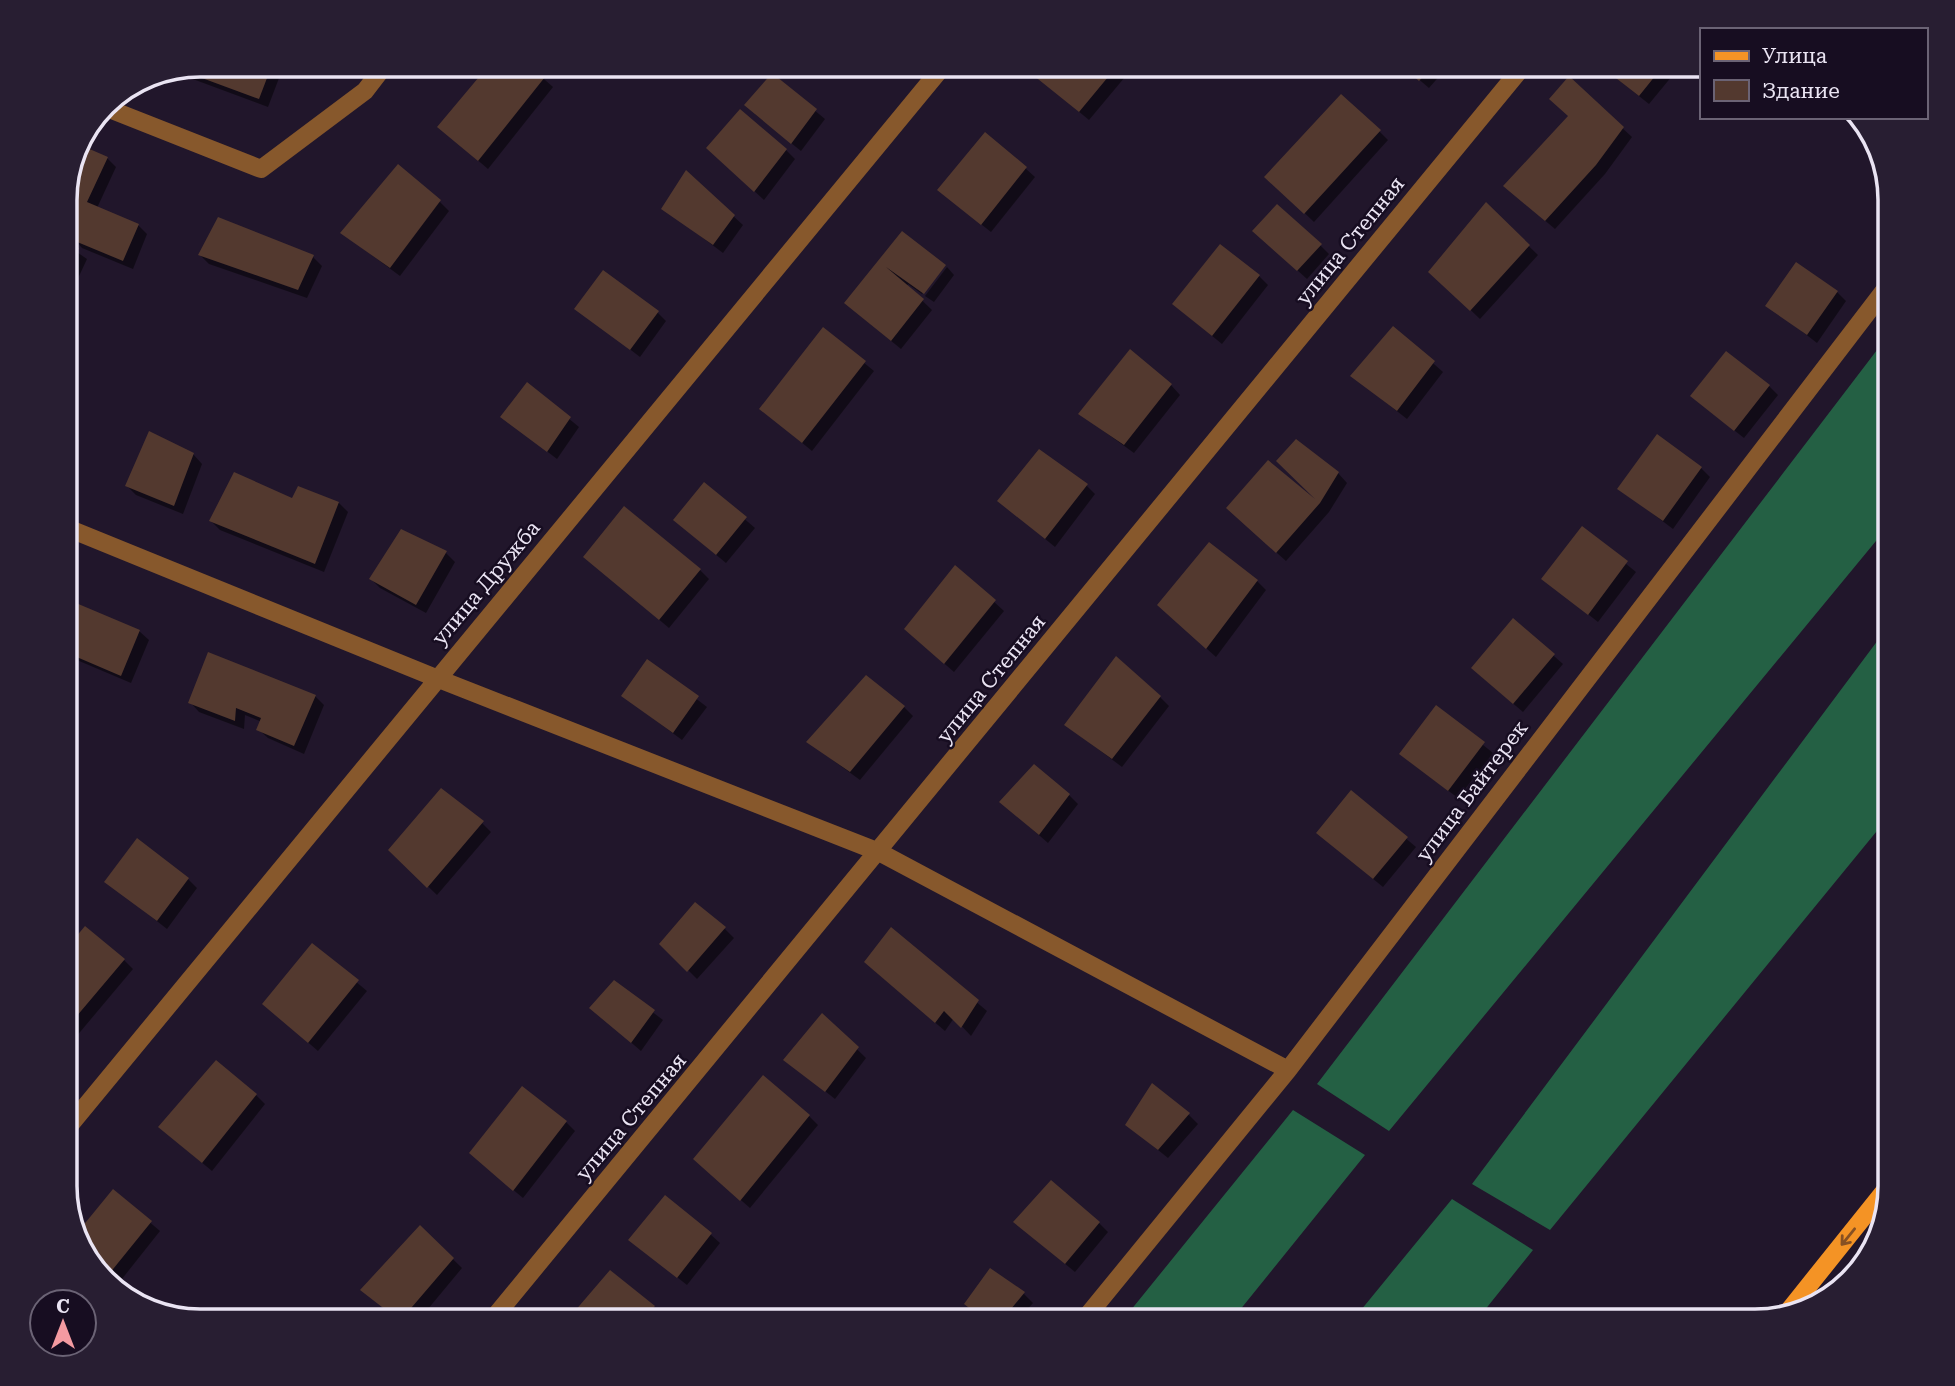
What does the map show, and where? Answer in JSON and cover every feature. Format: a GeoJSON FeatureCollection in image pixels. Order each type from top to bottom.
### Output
{"type":"FeatureCollection","features":[{"type":"Feature","properties":{"kind":"main road"},"geometry":{"type":"LineString","coordinates":[[1795,1302],[1877,1200]]}},
{"type":"Feature","properties":{"kind":"street"},"geometry":{"type":"LineString","coordinates":[[115,111],[261,170],[365,91],[376,77]]}},
{"type":"Feature","properties":{"kind":"street","name":"улица Дружба"},"geometry":{"type":"LineString","coordinates":[[77,1116],[934,77]]}},
{"type":"Feature","properties":{"kind":"street","name":"улица Степная"},"geometry":{"type":"LineString","coordinates":[[501,1309],[1514,77]]}},
{"type":"Feature","properties":{"kind":"street","name":"улица Байтерек"},"geometry":{"type":"LineString","coordinates":[[1093,1309],[1288,1070],[1878,299]]}},
{"type":"Feature","properties":{"kind":"street"},"geometry":{"type":"LineString","coordinates":[[77,532],[436,678],[879,852],[1288,1070]]}},
{"type":"Feature","properties":{"kind":"green space"},"geometry":{"type":"Polygon","coordinates":[[[1878,349],[1878,539],[1389,1131],[1317,1084],[1878,349]]]}},
{"type":"Feature","properties":{"kind":"green space"},"geometry":{"type":"Polygon","coordinates":[[[1878,640],[1878,830],[1550,1230],[1472,1184],[1878,640]]]}},
{"type":"Feature","properties":{"kind":"green space"},"geometry":{"type":"Polygon","coordinates":[[[1293,1110],[1365,1155],[1241,1309],[1132,1309],[1293,1110]]]}},
{"type":"Feature","properties":{"kind":"green space"},"geometry":{"type":"Polygon","coordinates":[[[1452,1199],[1533,1250],[1486,1309],[1362,1309],[1452,1199]]]}},
{"type":"Feature","properties":{"kind":"building"},"geometry":{"type":"Polygon","coordinates":[[[199,77],[267,77],[259,99],[199,77]]]}},
{"type":"Feature","properties":{"kind":"building"},"geometry":{"type":"Polygon","coordinates":[[[479,77],[545,77],[478,161],[437,127],[479,77]]]}},
{"type":"Feature","properties":{"kind":"building"},"geometry":{"type":"Polygon","coordinates":[[[768,77],[777,77],[817,109],[791,144],[744,105],[768,77]]]}},
{"type":"Feature","properties":{"kind":"building"},"geometry":{"type":"Polygon","coordinates":[[[1035,77],[1108,77],[1079,112],[1035,77]]]}},
{"type":"Feature","properties":{"kind":"building"},"geometry":{"type":"Polygon","coordinates":[[[1570,77],[1624,127],[1596,165],[1545,221],[1503,186],[1568,116],[1549,99],[1570,77]]]}},
{"type":"Feature","properties":{"kind":"building"},"geometry":{"type":"Polygon","coordinates":[[[1615,77],[1654,77],[1639,96],[1615,77]]]}},
{"type":"Feature","properties":{"kind":"building"},"geometry":{"type":"Polygon","coordinates":[[[1341,94],[1381,130],[1304,214],[1264,177],[1341,94]]]}},
{"type":"Feature","properties":{"kind":"building"},"geometry":{"type":"Polygon","coordinates":[[[740,109],[787,149],[754,192],[706,148],[740,109]]]}},
{"type":"Feature","properties":{"kind":"building"},"geometry":{"type":"Polygon","coordinates":[[[985,132],[1027,167],[981,225],[937,190],[985,132]]]}},
{"type":"Feature","properties":{"kind":"building"},"geometry":{"type":"Polygon","coordinates":[[[89,149],[108,157],[87,202],[139,224],[123,261],[77,242],[77,192],[81,168],[89,149]]]}},
{"type":"Feature","properties":{"kind":"building"},"geometry":{"type":"Polygon","coordinates":[[[398,164],[441,200],[390,268],[340,233],[398,164]]]}},
{"type":"Feature","properties":{"kind":"building"},"geometry":{"type":"Polygon","coordinates":[[[686,170],[735,215],[713,245],[661,209],[686,170]]]}},
{"type":"Feature","properties":{"kind":"building"},"geometry":{"type":"Polygon","coordinates":[[[1486,202],[1530,245],[1470,311],[1428,272],[1486,202]]]}},
{"type":"Feature","properties":{"kind":"building"},"geometry":{"type":"Polygon","coordinates":[[[1277,204],[1322,244],[1297,271],[1252,231],[1277,204]]]}},
{"type":"Feature","properties":{"kind":"building"},"geometry":{"type":"Polygon","coordinates":[[[218,217],[314,255],[298,290],[198,255],[218,217]]]}},
{"type":"Feature","properties":{"kind":"building"},"geometry":{"type":"Polygon","coordinates":[[[902,231],[946,265],[924,294],[886,267],[924,299],[891,341],[844,303],[902,231]]]}},
{"type":"Feature","properties":{"kind":"building"},"geometry":{"type":"Polygon","coordinates":[[[1220,244],[1260,275],[1212,336],[1172,304],[1220,244]]]}},
{"type":"Feature","properties":{"kind":"building"},"geometry":{"type":"Polygon","coordinates":[[[1796,262],[1838,291],[1807,335],[1765,306],[1796,262]]]}},
{"type":"Feature","properties":{"kind":"building"},"geometry":{"type":"Polygon","coordinates":[[[603,270],[659,311],[630,350],[574,309],[603,270]]]}},
{"type":"Feature","properties":{"kind":"building"},"geometry":{"type":"Polygon","coordinates":[[[1393,326],[1435,361],[1397,411],[1350,376],[1393,326]]]}},
{"type":"Feature","properties":{"kind":"building"},"geometry":{"type":"Polygon","coordinates":[[[823,327],[866,361],[802,443],[759,409],[823,327]]]}},
{"type":"Feature","properties":{"kind":"building"},"geometry":{"type":"Polygon","coordinates":[[[1130,349],[1172,384],[1124,445],[1078,414],[1130,349]]]}},
{"type":"Feature","properties":{"kind":"building"},"geometry":{"type":"Polygon","coordinates":[[[1726,351],[1770,385],[1734,431],[1690,396],[1726,351]]]}},
{"type":"Feature","properties":{"kind":"building"},"geometry":{"type":"Polygon","coordinates":[[[527,382],[571,417],[547,452],[500,417],[527,382]]]}},
{"type":"Feature","properties":{"kind":"building"},"geometry":{"type":"Polygon","coordinates":[[[149,431],[194,453],[174,506],[125,486],[149,431]]]}},
{"type":"Feature","properties":{"kind":"building"},"geometry":{"type":"Polygon","coordinates":[[[1657,434],[1702,467],[1663,521],[1617,489],[1657,434]]]}},
{"type":"Feature","properties":{"kind":"building"},"geometry":{"type":"Polygon","coordinates":[[[1296,439],[1339,472],[1320,503],[1276,553],[1226,508],[1268,460],[1315,499],[1276,461],[1296,439]]]}},
{"type":"Feature","properties":{"kind":"building"},"geometry":{"type":"Polygon","coordinates":[[[1039,449],[1088,484],[1045,539],[997,501],[1039,449]]]}},
{"type":"Feature","properties":{"kind":"building"},"geometry":{"type":"Polygon","coordinates":[[[234,472],[292,498],[298,486],[339,502],[315,564],[209,521],[234,472]]]}},
{"type":"Feature","properties":{"kind":"building"},"geometry":{"type":"Polygon","coordinates":[[[704,482],[747,517],[716,555],[673,520],[704,482]]]}},
{"type":"Feature","properties":{"kind":"building"},"geometry":{"type":"Polygon","coordinates":[[[624,506],[701,569],[659,620],[583,557],[624,506]]]}},
{"type":"Feature","properties":{"kind":"building"},"geometry":{"type":"Polygon","coordinates":[[[1582,526],[1628,561],[1588,615],[1541,579],[1582,526]]]}},
{"type":"Feature","properties":{"kind":"building"},"geometry":{"type":"Polygon","coordinates":[[[401,529],[447,551],[416,605],[369,579],[401,529]]]}},
{"type":"Feature","properties":{"kind":"building"},"geometry":{"type":"Polygon","coordinates":[[[1209,542],[1258,580],[1206,649],[1157,605],[1209,542]]]}},
{"type":"Feature","properties":{"kind":"building"},"geometry":{"type":"Polygon","coordinates":[[[955,565],[996,600],[944,664],[904,629],[955,565]]]}},
{"type":"Feature","properties":{"kind":"building"},"geometry":{"type":"Polygon","coordinates":[[[77,603],[140,630],[121,676],[77,657],[77,603]]]}},
{"type":"Feature","properties":{"kind":"building"},"geometry":{"type":"Polygon","coordinates":[[[1513,618],[1555,654],[1513,704],[1471,668],[1513,618]]]}},
{"type":"Feature","properties":{"kind":"building"},"geometry":{"type":"Polygon","coordinates":[[[208,652],[316,695],[294,746],[256,730],[261,718],[236,708],[235,721],[188,703],[208,652]]]}},
{"type":"Feature","properties":{"kind":"building"},"geometry":{"type":"Polygon","coordinates":[[[1116,656],[1161,696],[1112,759],[1064,725],[1116,656]]]}},
{"type":"Feature","properties":{"kind":"building"},"geometry":{"type":"Polygon","coordinates":[[[647,659],[699,696],[673,733],[621,696],[647,659]]]}},
{"type":"Feature","properties":{"kind":"building"},"geometry":{"type":"Polygon","coordinates":[[[866,675],[905,706],[850,772],[806,742],[866,675]]]}},
{"type":"Feature","properties":{"kind":"building"},"geometry":{"type":"Polygon","coordinates":[[[1436,705],[1485,742],[1448,791],[1399,754],[1436,705]]]}},
{"type":"Feature","properties":{"kind":"building"},"geometry":{"type":"Polygon","coordinates":[[[1034,764],[1070,794],[1039,835],[999,802],[1034,764]]]}},
{"type":"Feature","properties":{"kind":"building"},"geometry":{"type":"Polygon","coordinates":[[[441,788],[484,821],[427,888],[388,850],[441,788]]]}},
{"type":"Feature","properties":{"kind":"building"},"geometry":{"type":"Polygon","coordinates":[[[1351,790],[1408,837],[1373,879],[1316,833],[1351,790]]]}},
{"type":"Feature","properties":{"kind":"building"},"geometry":{"type":"Polygon","coordinates":[[[137,838],[189,878],[157,921],[104,882],[137,838]]]}},
{"type":"Feature","properties":{"kind":"building"},"geometry":{"type":"Polygon","coordinates":[[[695,902],[726,927],[687,972],[659,944],[695,902]]]}},
{"type":"Feature","properties":{"kind":"building"},"geometry":{"type":"Polygon","coordinates":[[[85,926],[125,959],[77,1016],[77,936],[85,926]]]}},
{"type":"Feature","properties":{"kind":"building"},"geometry":{"type":"Polygon","coordinates":[[[891,927],[979,1000],[961,1028],[944,1011],[935,1023],[864,962],[891,927]]]}},
{"type":"Feature","properties":{"kind":"building"},"geometry":{"type":"Polygon","coordinates":[[[312,943],[359,980],[308,1043],[262,1004],[312,943]]]}},
{"type":"Feature","properties":{"kind":"building"},"geometry":{"type":"Polygon","coordinates":[[[614,980],[655,1010],[631,1043],[589,1008],[614,980]]]}},
{"type":"Feature","properties":{"kind":"building"},"geometry":{"type":"Polygon","coordinates":[[[822,1013],[859,1047],[825,1092],[783,1060],[822,1013]]]}},
{"type":"Feature","properties":{"kind":"building"},"geometry":{"type":"Polygon","coordinates":[[[216,1060],[257,1094],[202,1163],[158,1127],[216,1060]]]}},
{"type":"Feature","properties":{"kind":"building"},"geometry":{"type":"Polygon","coordinates":[[[763,1075],[810,1115],[740,1201],[693,1159],[763,1075]]]}},
{"type":"Feature","properties":{"kind":"building"},"geometry":{"type":"Polygon","coordinates":[[[1152,1083],[1190,1113],[1158,1150],[1125,1125],[1152,1083]]]}},
{"type":"Feature","properties":{"kind":"building"},"geometry":{"type":"Polygon","coordinates":[[[522,1086],[567,1121],[513,1191],[469,1153],[522,1086]]]}},
{"type":"Feature","properties":{"kind":"building"},"geometry":{"type":"Polygon","coordinates":[[[1051,1180],[1100,1222],[1065,1264],[1013,1222],[1051,1180]]]}},
{"type":"Feature","properties":{"kind":"building"},"geometry":{"type":"Polygon","coordinates":[[[113,1189],[152,1221],[111,1271],[102,1261],[83,1225],[113,1189]]]}},
{"type":"Feature","properties":{"kind":"building"},"geometry":{"type":"Polygon","coordinates":[[[665,1195],[712,1233],[677,1278],[628,1240],[665,1195]]]}},
{"type":"Feature","properties":{"kind":"building"},"geometry":{"type":"Polygon","coordinates":[[[420,1225],[454,1258],[410,1309],[385,1309],[360,1290],[420,1225]]]}},
{"type":"Feature","properties":{"kind":"building"},"geometry":{"type":"Polygon","coordinates":[[[990,1268],[1025,1292],[1011,1309],[970,1309],[964,1304],[990,1268]]]}},
{"type":"Feature","properties":{"kind":"building"},"geometry":{"type":"Polygon","coordinates":[[[610,1270],[655,1306],[652,1309],[577,1309],[610,1270]]]}}]}
